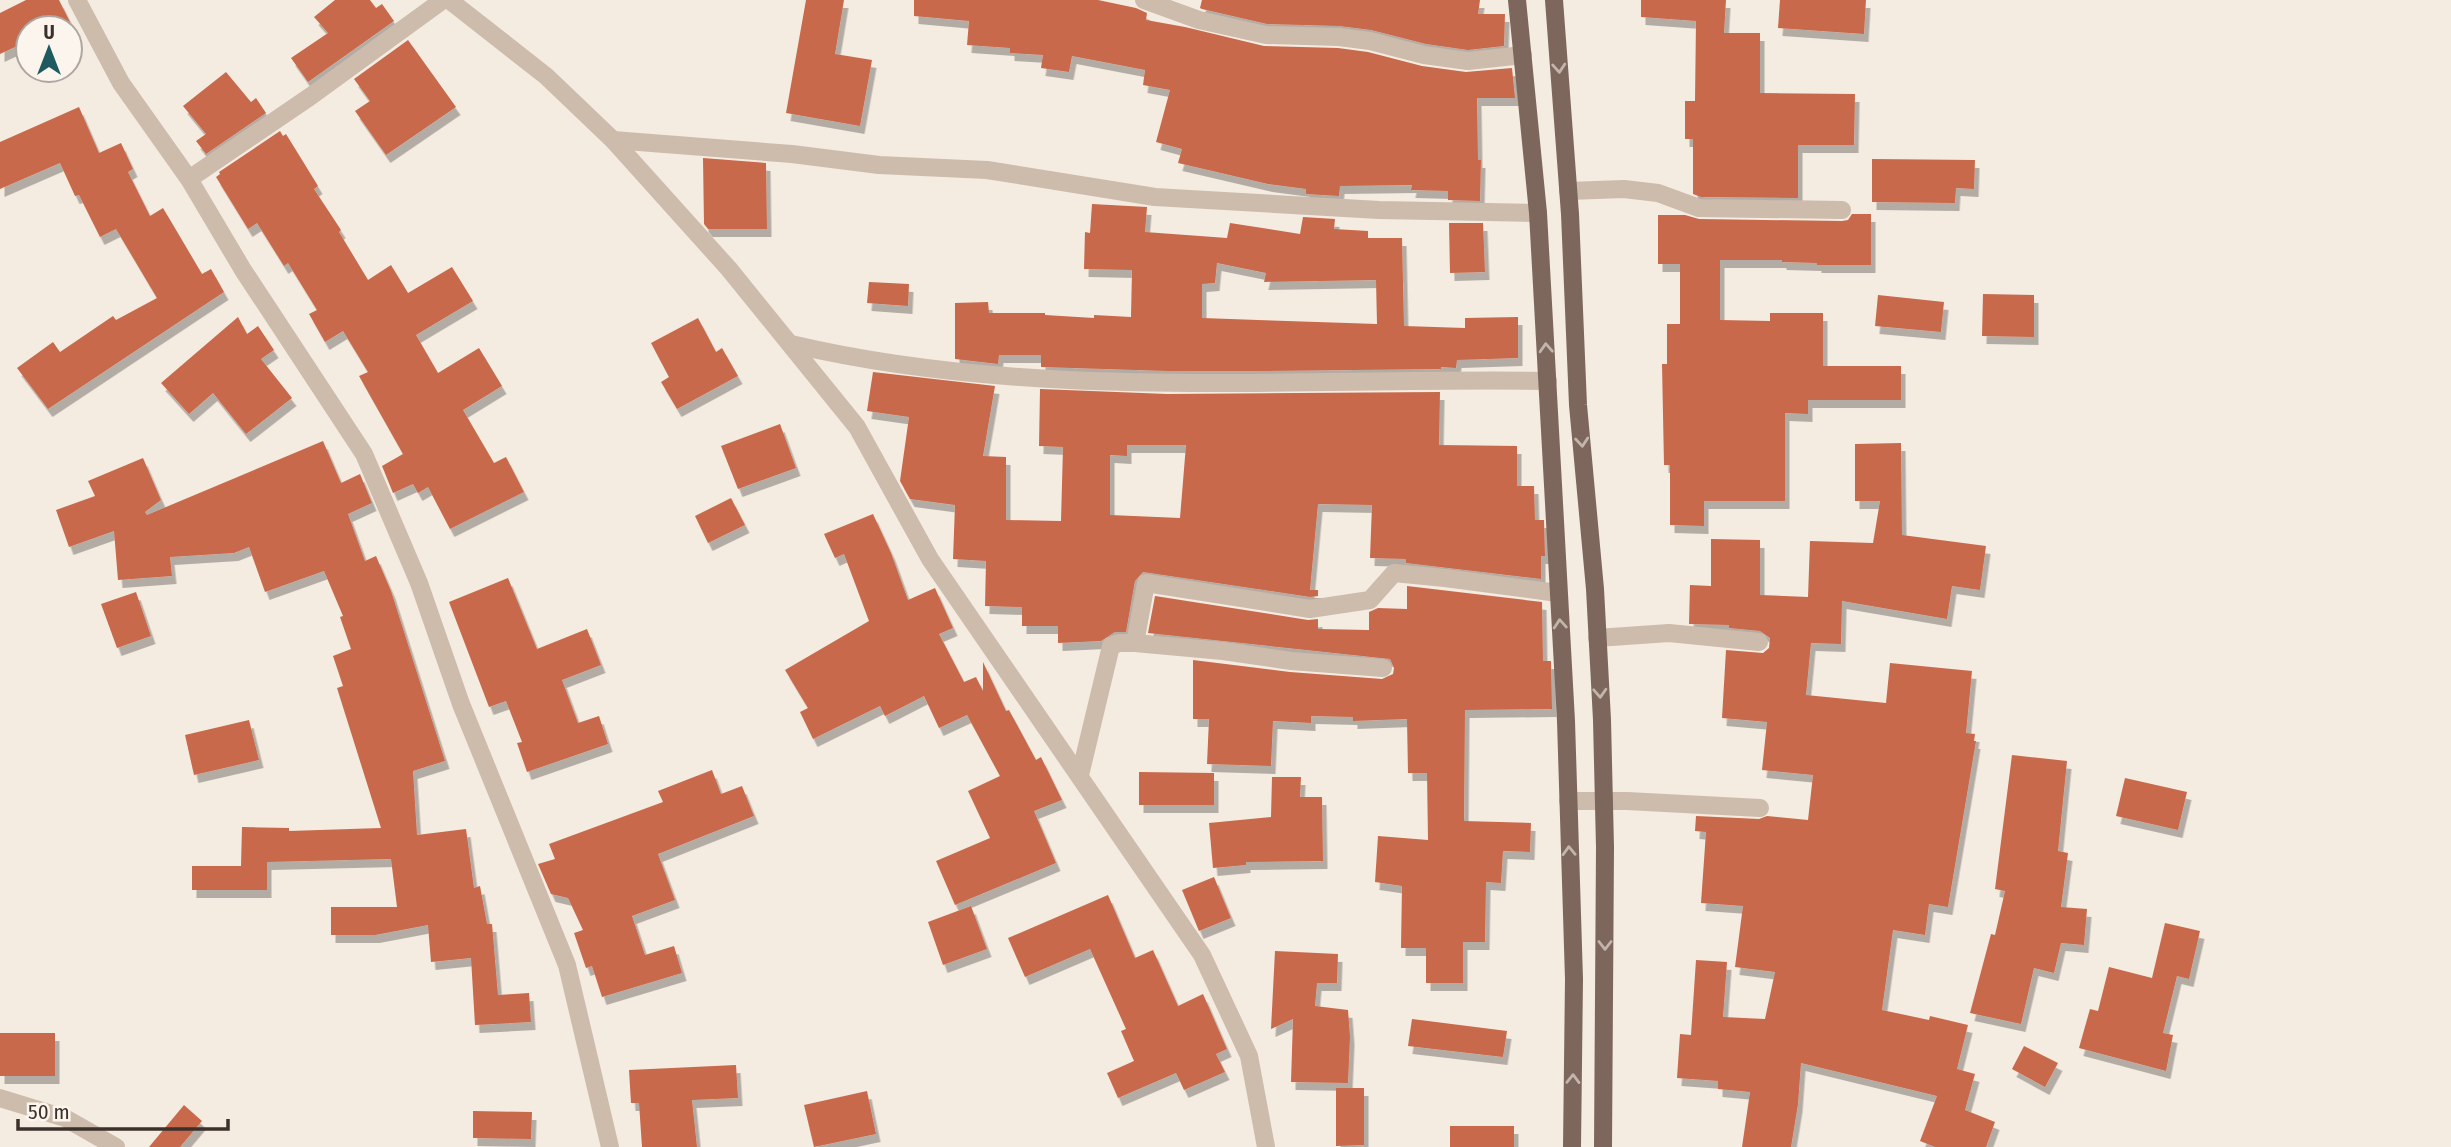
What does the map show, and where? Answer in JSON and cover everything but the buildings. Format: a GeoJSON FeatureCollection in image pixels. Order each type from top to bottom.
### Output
{"type":"FeatureCollection","features":[{"type":"Feature","properties":{"kind":"main road"},"geometry":{"type":"LineString","coordinates":[[1517,0],[1523,55],[1531,214],[1548,381],[1566,721],[1574,979],[1572,1147]]}},
{"type":"Feature","properties":{"kind":"main road"},"geometry":{"type":"LineString","coordinates":[[1554,0],[1573,190],[1578,405],[1597,638],[1603,802],[1603,1147]]}},
{"type":"Feature","properties":{"kind":"street"},"geometry":{"type":"LineString","coordinates":[[77,0],[121,83],[188,179],[243,270],[364,454],[419,583],[461,704],[567,965],[610,1147]]}},
{"type":"Feature","properties":{"kind":"street"},"geometry":{"type":"LineString","coordinates":[[188,179],[446,0],[546,76],[614,140],[729,269],[857,427],[930,559],[1202,955],[1249,1056],[1266,1147]]}},
{"type":"Feature","properties":{"kind":"street"},"geometry":{"type":"LineString","coordinates":[[1144,0],[1199,20],[1266,35],[1339,37],[1370,41],[1424,55],[1468,61],[1523,55]]}},
{"type":"Feature","properties":{"kind":"street"},"geometry":{"type":"LineString","coordinates":[[614,140],[792,154],[880,165],[986,170],[1155,197],[1379,210],[1531,214]]}},
{"type":"Feature","properties":{"kind":"street"},"geometry":{"type":"LineString","coordinates":[[1573,190],[1624,189],[1658,193],[1699,208],[1842,210]]}},
{"type":"Feature","properties":{"kind":"street"},"geometry":{"type":"LineString","coordinates":[[791,344],[852,358],[1003,376],[1196,383],[1548,381]]}},
{"type":"Feature","properties":{"kind":"street"},"geometry":{"type":"LineString","coordinates":[[1135,643],[1146,583],[1310,609],[1370,600],[1394,573],[1558,593]]}},
{"type":"Feature","properties":{"kind":"street"},"geometry":{"type":"LineString","coordinates":[[1597,638],[1669,633],[1759,642]]}},
{"type":"Feature","properties":{"kind":"street"},"geometry":{"type":"LineString","coordinates":[[1080,775],[1111,646],[1119,643],[1383,668]]}},
{"type":"Feature","properties":{"kind":"street"},"geometry":{"type":"LineString","coordinates":[[1568,801],[1626,801],[1760,808]]}},
{"type":"Feature","properties":{"kind":"street"},"geometry":{"type":"LineString","coordinates":[[0,1098],[65,1118],[116,1147]]}}]}
